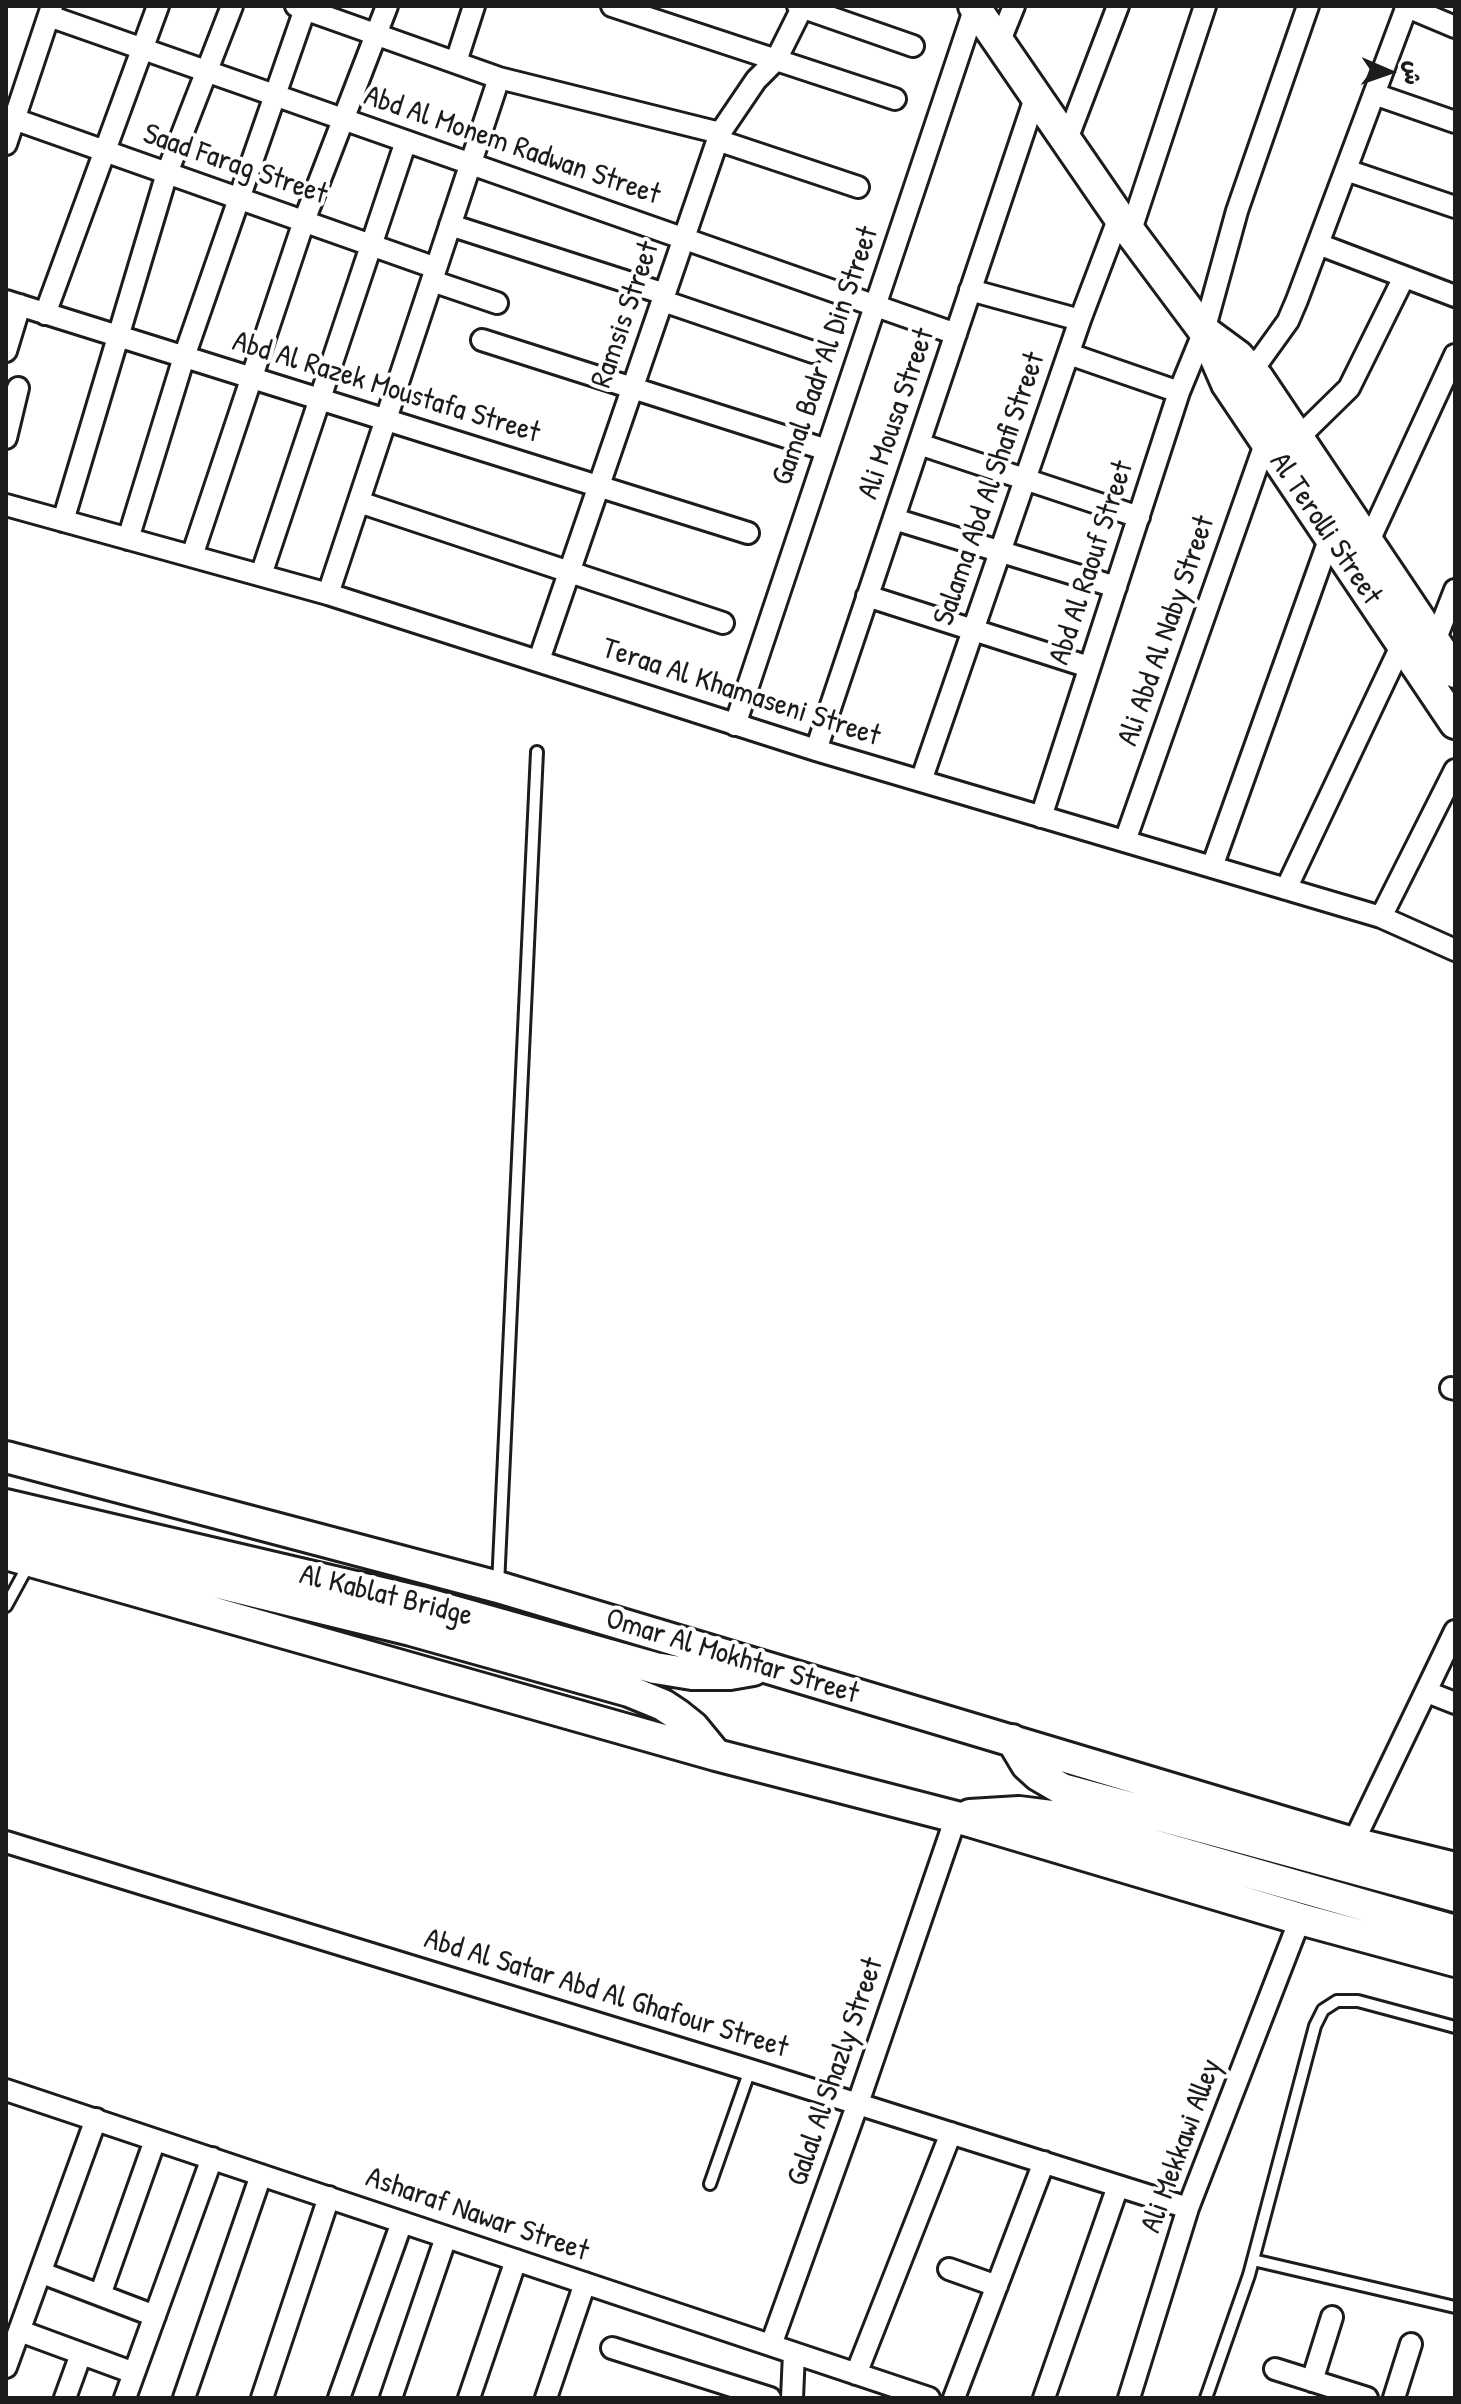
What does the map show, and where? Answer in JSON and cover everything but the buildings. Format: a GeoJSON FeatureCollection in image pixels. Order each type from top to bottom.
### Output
{"type":"FeatureCollection","features":[{"type":"Feature","properties":{"kind":"main road","name":"Al Terolli Street"},"geometry":{"type":"LineString","coordinates":[[974,6],[1124,225],[1204,331],[1227,384],[1455,723]]}},
{"type":"Feature","properties":{"kind":"main road","name":"Al Terolli Street"},"geometry":{"type":"LineString","coordinates":[[1204,331],[1238,356],[1252,371],[1455,672]]}},
{"type":"Feature","properties":{"kind":"main road","name":"Omar Al Mokhtar Street"},"geometry":{"type":"LineString","coordinates":[[6,1457],[498,1587],[1353,1843],[1452,1860]]}},
{"type":"Feature","properties":{"kind":"main road","name":"Al Kablat Bridge"},"geometry":{"type":"LineString","coordinates":[[6,1505],[420,1602],[655,1668],[692,1674],[717,1674],[767,1668]]}},
{"type":"Feature","properties":{"kind":"main road","name":"Al Kablat Bridge"},"geometry":{"type":"LineString","coordinates":[[6,1531],[411,1630],[629,1691],[655,1701],[678,1715],[693,1727],[716,1755]]}},
{"type":"Feature","properties":{"kind":"main road"},"geometry":{"type":"LineString","coordinates":[[18,1557],[716,1755],[956,1817],[1300,1919],[1455,1961]]}},
{"type":"Feature","properties":{"kind":"main road"},"geometry":{"type":"LineString","coordinates":[[1012,1740],[1027,1765],[1062,1789],[1455,1896]]}},
{"type":"Feature","properties":{"kind":"main road"},"geometry":{"type":"LineString","coordinates":[[956,1817],[988,1812],[1051,1816],[1455,1931]]}},
{"type":"Feature","properties":{"kind":"street"},"geometry":{"type":"LineString","coordinates":[[45,314],[158,6]]}},
{"type":"Feature","properties":{"kind":"street"},"geometry":{"type":"LineString","coordinates":[[63,521],[167,173],[232,6]]}},
{"type":"Feature","properties":{"kind":"street"},"geometry":{"type":"LineString","coordinates":[[192,556],[304,221],[387,6]]}},
{"type":"Feature","properties":{"kind":"street"},"geometry":{"type":"LineString","coordinates":[[456,62],[474,6]]}},
{"type":"Feature","properties":{"kind":"street"},"geometry":{"type":"LineString","coordinates":[[612,6],[895,99]]}},
{"type":"Feature","properties":{"kind":"street","name":"Gamal Badr Al Din Street"},"geometry":{"type":"LineString","coordinates":[[735,725],[974,6]]}},
{"type":"Feature","properties":{"kind":"street"},"geometry":{"type":"LineString","coordinates":[[999,43],[1014,6]]}},
{"type":"Feature","properties":{"kind":"street"},"geometry":{"type":"LineString","coordinates":[[1066,142],[1118,6]]}},
{"type":"Feature","properties":{"kind":"street","name":"Salama Abd Al Shafi Street"},"geometry":{"type":"LineString","coordinates":[[921,781],[1080,320],[1124,225],[1205,6]]}},
{"type":"Feature","properties":{"kind":"street","name":"Abd Al Raouf Street"},"geometry":{"type":"LineString","coordinates":[[1041,817],[1179,392],[1204,331],[1237,211],[1308,6]]}},
{"type":"Feature","properties":{"kind":"street"},"geometry":{"type":"LineString","coordinates":[[1252,371],[1288,321],[1406,6],[1455,27]]}},
{"type":"Feature","properties":{"kind":"street"},"geometry":{"type":"LineString","coordinates":[[128,539],[184,357],[241,199],[302,7],[499,78],[718,136],[858,187]]}},
{"type":"Feature","properties":{"kind":"street"},"geometry":{"type":"LineString","coordinates":[[801,7],[913,46]]}},
{"type":"Feature","properties":{"kind":"street","name":"Ramsis Street"},"geometry":{"type":"LineString","coordinates":[[539,660],[718,136],[756,80],[776,60],[801,7]]}},
{"type":"Feature","properties":{"kind":"street"},"geometry":{"type":"LineString","coordinates":[[6,144],[51,11]]}},
{"type":"Feature","properties":{"kind":"street","name":"Abd Al Monem Radwan Street"},"geometry":{"type":"LineString","coordinates":[[51,11],[142,48],[956,334]]}},
{"type":"Feature","properties":{"kind":"street"},"geometry":{"type":"LineString","coordinates":[[328,594],[499,78]]}},
{"type":"Feature","properties":{"kind":"street"},"geometry":{"type":"LineString","coordinates":[[1374,94],[1455,122]]}},
{"type":"Feature","properties":{"kind":"street","name":"Ali Mousa Street"},"geometry":{"type":"LineString","coordinates":[[816,750],[1035,98]]}},
{"type":"Feature","properties":{"kind":"street","name":"Saad Farag Street"},"geometry":{"type":"LineString","coordinates":[[14,119],[371,245],[497,303]]}},
{"type":"Feature","properties":{"kind":"street"},"geometry":{"type":"LineString","coordinates":[[261,575],[406,141]]}},
{"type":"Feature","properties":{"kind":"street"},"geometry":{"type":"LineString","coordinates":[[1346,170],[1455,207]]}},
{"type":"Feature","properties":{"kind":"street"},"geometry":{"type":"LineString","coordinates":[[450,225],[664,297],[813,352]]}},
{"type":"Feature","properties":{"kind":"street"},"geometry":{"type":"LineString","coordinates":[[1318,244],[1455,296]]}},
{"type":"Feature","properties":{"kind":"street"},"geometry":{"type":"LineString","coordinates":[[1298,438],[1349,388],[1404,277]]}},
{"type":"Feature","properties":{"kind":"street"},"geometry":{"type":"LineString","coordinates":[[970,290],[1080,320]]}},
{"type":"Feature","properties":{"kind":"street"},"geometry":{"type":"LineString","coordinates":[[6,351],[13,303]]}},
{"type":"Feature","properties":{"kind":"street","name":"Abd Al Razek Moustafa Street"},"geometry":{"type":"LineString","coordinates":[[13,303],[748,533]]}},
{"type":"Feature","properties":{"kind":"street"},"geometry":{"type":"LineString","coordinates":[[482,340],[827,450]]}},
{"type":"Feature","properties":{"kind":"street"},"geometry":{"type":"LineString","coordinates":[[1069,354],[1179,392]]}},
{"type":"Feature","properties":{"kind":"street"},"geometry":{"type":"LineString","coordinates":[[1368,543],[1455,355]]}},
{"type":"Feature","properties":{"kind":"street"},"geometry":{"type":"LineString","coordinates":[[6,438],[18,388]]}},
{"type":"Feature","properties":{"kind":"street","name":"Ali Abd Al Naby Street"},"geometry":{"type":"LineString","coordinates":[[1125,841],[1266,441]]}},
{"type":"Feature","properties":{"kind":"street"},"geometry":{"type":"LineString","coordinates":[[919,444],[1139,517]]}},
{"type":"Feature","properties":{"kind":"street"},"geometry":{"type":"LineString","coordinates":[[359,502],[723,623]]}},
{"type":"Feature","properties":{"kind":"street","name":"Teraa Al Khamaseni Street"},"geometry":{"type":"LineString","coordinates":[[6,505],[328,594],[816,750],[1381,917],[1455,950]]}},
{"type":"Feature","properties":{"kind":"street"},"geometry":{"type":"LineString","coordinates":[[894,519],[1116,587]]}},
{"type":"Feature","properties":{"kind":"street"},"geometry":{"type":"LineString","coordinates":[[1212,867],[1330,537]]}},
{"type":"Feature","properties":{"kind":"street"},"geometry":{"type":"LineString","coordinates":[[1435,641],[1455,590]]}},
{"type":"Feature","properties":{"kind":"street"},"geometry":{"type":"LineString","coordinates":[[867,596],[1089,667]]}},
{"type":"Feature","properties":{"kind":"street"},"geometry":{"type":"LineString","coordinates":[[1286,889],[1402,644]]}},
{"type":"Feature","properties":{"kind":"street"},"geometry":{"type":"LineString","coordinates":[[1381,917],[1455,770]]}},
{"type":"Feature","properties":{"kind":"street"},"geometry":{"type":"LineString","coordinates":[[1353,1843],[1455,1631]]}},
{"type":"Feature","properties":{"kind":"street"},"geometry":{"type":"LineString","coordinates":[[1427,1692],[1455,1703]]}},
{"type":"Feature","properties":{"kind":"street","name":"Galal Al Shazly Street"},"geometry":{"type":"LineString","coordinates":[[771,2345],[956,1817]]}},
{"type":"Feature","properties":{"kind":"street","name":"Abd Al Satar Abd Al Ghafour Street"},"geometry":{"type":"LineString","coordinates":[[6,1842],[858,2103],[1188,2208]]}},
{"type":"Feature","properties":{"kind":"street","name":"Ali Mekkawi Alley"},"geometry":{"type":"LineString","coordinates":[[1129,2398],[1188,2208],[1300,1919]]}},
{"type":"Feature","properties":{"kind":"street","name":"Asharaf Nawar Street"},"geometry":{"type":"LineString","coordinates":[[6,2090],[856,2374],[886,2391],[929,2398]]}},
{"type":"Feature","properties":{"kind":"street"},"geometry":{"type":"LineString","coordinates":[[6,2367],[96,2119]]}},
{"type":"Feature","properties":{"kind":"street"},"geometry":{"type":"LineString","coordinates":[[856,2374],[951,2133]]}},
{"type":"Feature","properties":{"kind":"street"},"geometry":{"type":"LineString","coordinates":[[100,2295],[155,2140]]}},
{"type":"Feature","properties":{"kind":"street"},"geometry":{"type":"LineString","coordinates":[[125,2398],[212,2158]]}},
{"type":"Feature","properties":{"kind":"street"},"geometry":{"type":"LineString","coordinates":[[954,2398],[1044,2162]]}},
{"type":"Feature","properties":{"kind":"street"},"geometry":{"type":"LineString","coordinates":[[184,2398],[261,2175]]}},
{"type":"Feature","properties":{"kind":"street"},"geometry":{"type":"LineString","coordinates":[[1044,2398],[1118,2186]]}},
{"type":"Feature","properties":{"kind":"street"},"geometry":{"type":"LineString","coordinates":[[262,2398],[329,2197]]}},
{"type":"Feature","properties":{"kind":"street"},"geometry":{"type":"LineString","coordinates":[[339,2398],[402,2222]]}},
{"type":"Feature","properties":{"kind":"street"},"geometry":{"type":"LineString","coordinates":[[391,2398],[446,2237]]}},
{"type":"Feature","properties":{"kind":"street"},"geometry":{"type":"LineString","coordinates":[[469,2398],[516,2260]]}},
{"type":"Feature","properties":{"kind":"street"},"geometry":{"type":"LineString","coordinates":[[949,2269],[997,2286]]}},
{"type":"Feature","properties":{"kind":"street"},"geometry":{"type":"LineString","coordinates":[[42,2273],[155,2316]]}},
{"type":"Feature","properties":{"kind":"street"},"geometry":{"type":"LineString","coordinates":[[546,2398],[585,2283]]}},
{"type":"Feature","properties":{"kind":"street"},"geometry":{"type":"LineString","coordinates":[[1312,2381],[1332,2317]]}},
{"type":"Feature","properties":{"kind":"street"},"geometry":{"type":"LineString","coordinates":[[20,2331],[134,2373]]}},
{"type":"Feature","properties":{"kind":"street"},"geometry":{"type":"LineString","coordinates":[[1394,2398],[1411,2344]]}},
{"type":"Feature","properties":{"kind":"street"},"geometry":{"type":"LineString","coordinates":[[612,2348],[770,2398]]}},
{"type":"Feature","properties":{"kind":"street"},"geometry":{"type":"LineString","coordinates":[[792,2398],[794,2353]]}},
{"type":"Feature","properties":{"kind":"street"},"geometry":{"type":"LineString","coordinates":[[65,2398],[81,2354]]}},
{"type":"Feature","properties":{"kind":"street"},"geometry":{"type":"LineString","coordinates":[[1275,2369],[1367,2398]]}},
{"type":"Feature","properties":{"kind":"lane"},"geometry":{"type":"LineString","coordinates":[[498,1587],[537,752]]}},
{"type":"Feature","properties":{"kind":"lane"},"geometry":{"type":"LineString","coordinates":[[6,1606],[18,1557]]}},
{"type":"Feature","properties":{"kind":"lane"},"geometry":{"type":"LineString","coordinates":[[1206,2398],[1253,2260],[1315,2026],[1323,2010],[1337,2001],[1358,2001],[1455,2027]]}},
{"type":"Feature","properties":{"kind":"lane"},"geometry":{"type":"LineString","coordinates":[[710,2184],[750,2070]]}},
{"type":"Feature","properties":{"kind":"lane"},"geometry":{"type":"LineString","coordinates":[[1253,2260],[1455,2307]]}}]}
